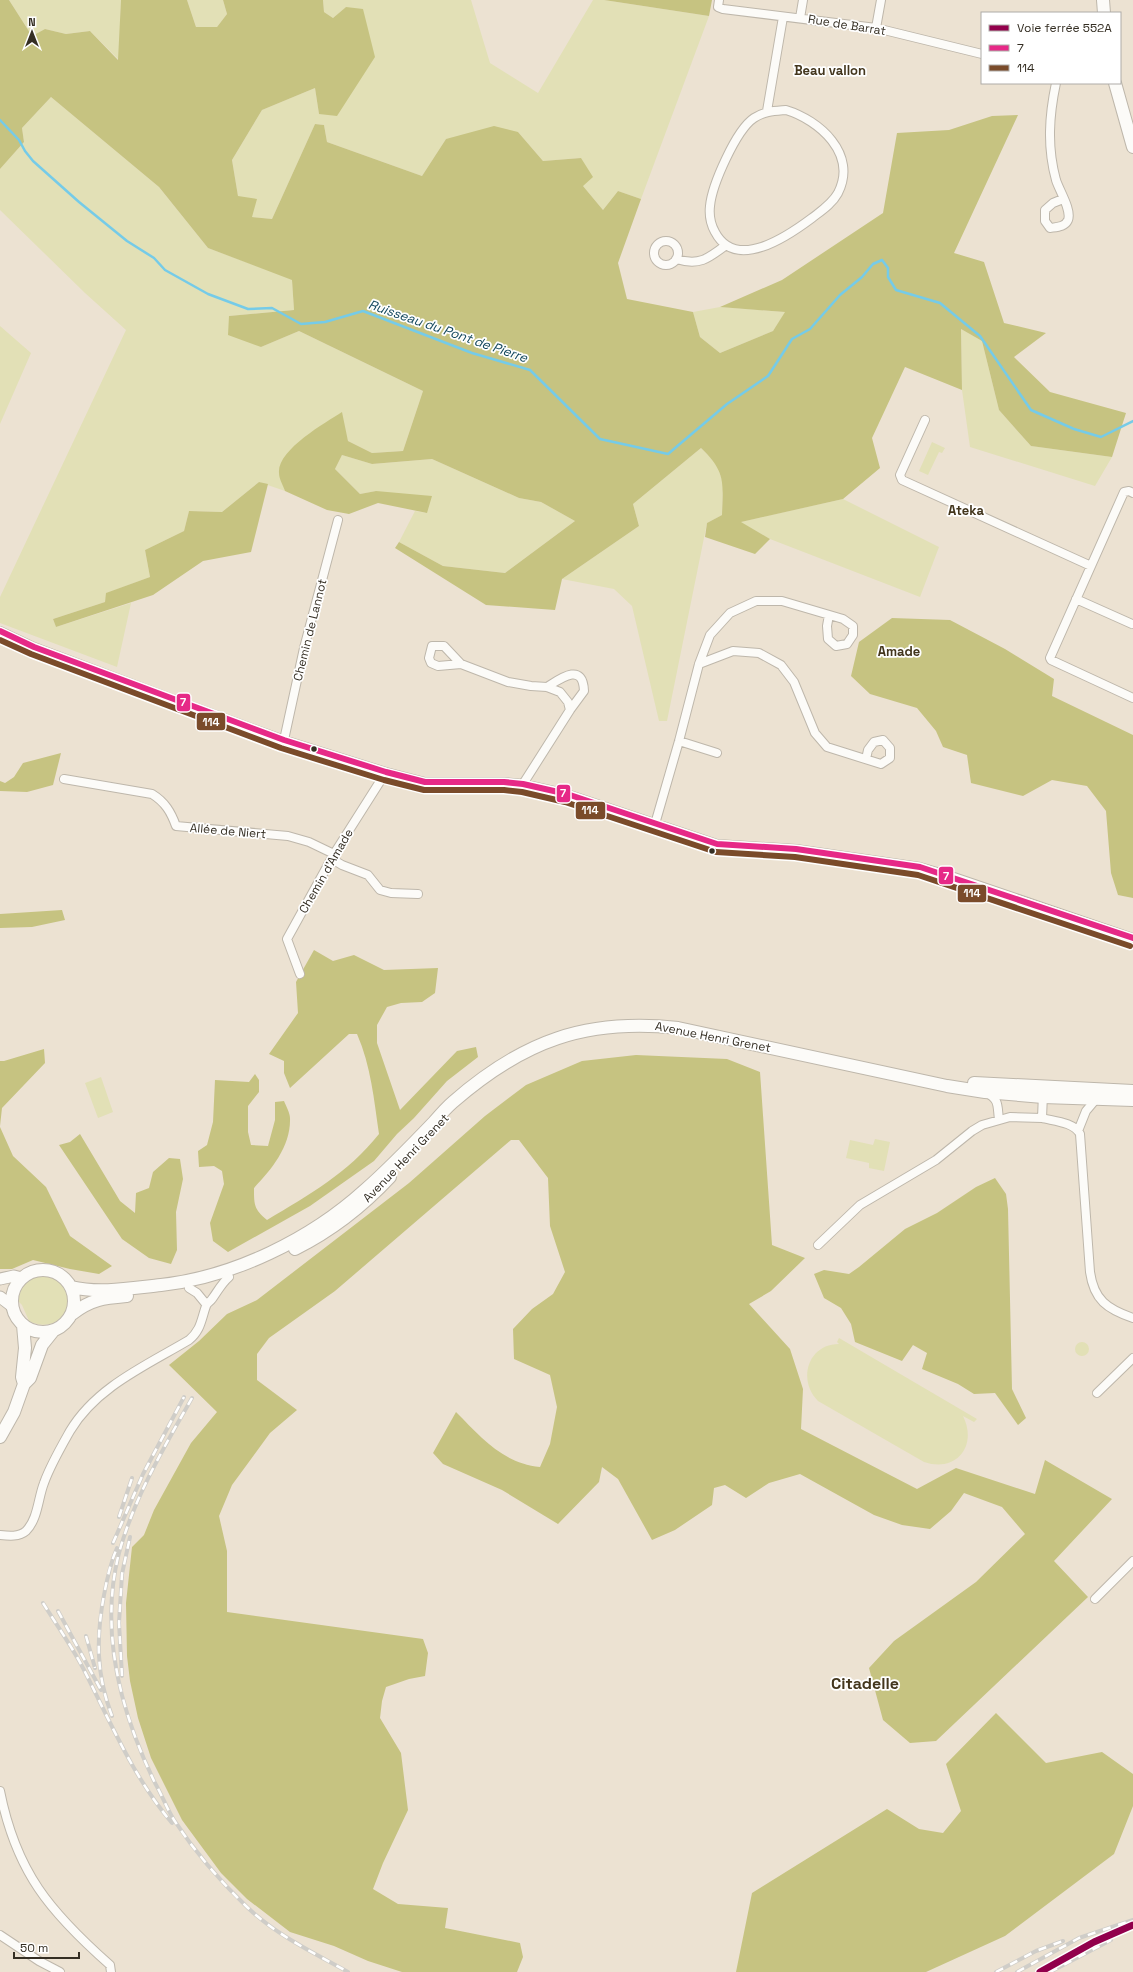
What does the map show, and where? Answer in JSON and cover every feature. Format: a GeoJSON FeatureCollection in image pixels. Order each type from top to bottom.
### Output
{"type":"FeatureCollection","features":[{"type":"Feature","properties":{"kind":"main road"},"geometry":{"type":"LineString","coordinates":[[1103,0],[1104,12]]}},
{"type":"Feature","properties":{"kind":"main road"},"geometry":{"type":"LineString","coordinates":[[1115,84],[1132,141]]}},
{"type":"Feature","properties":{"kind":"main road","name":"Avenue Henri Grenet"},"geometry":{"type":"LineString","coordinates":[[71,1287],[117,1289],[178,1283],[243,1264],[283,1247],[321,1224],[365,1190],[452,1103],[490,1072],[515,1056],[542,1043],[563,1036],[597,1028],[622,1025],[648,1025],[678,1028],[985,1092],[1133,1091]]}},
{"type":"Feature","properties":{"kind":"main road","name":"Avenue Henri Grenet"},"geometry":{"type":"LineString","coordinates":[[923,1080],[1097,1098],[1133,1100]]}},
{"type":"Feature","properties":{"kind":"main road","name":"Avenue Henri Grenet"},"geometry":{"type":"LineString","coordinates":[[72,1314],[88,1302],[102,1298],[189,1288],[229,1277],[267,1263],[313,1240],[376,1192],[458,1104],[468,1090]]}},
{"type":"Feature","properties":{"kind":"main road"},"geometry":{"type":"LineString","coordinates":[[39,1270],[58,1274],[71,1287],[74,1296],[72,1314],[61,1327],[43,1332],[33,1331],[23,1325],[16,1316],[12,1306],[14,1291],[22,1278],[30,1273],[39,1270]]}},
{"type":"Feature","properties":{"kind":"main road"},"geometry":{"type":"LineString","coordinates":[[23,1325],[25,1348],[22,1377],[24,1384]]}},
{"type":"Feature","properties":{"kind":"main road"},"geometry":{"type":"LineString","coordinates":[[0,1437],[14,1412],[24,1384],[30,1378],[42,1345],[54,1330]]}},
{"type":"Feature","properties":{"kind":"street","name":"Rue de Barrat"},"geometry":{"type":"LineString","coordinates":[[719,0],[718,7],[723,9],[876,28],[981,54]]}},
{"type":"Feature","properties":{"kind":"street"},"geometry":{"type":"LineString","coordinates":[[800,18],[803,0]]}},
{"type":"Feature","properties":{"kind":"street"},"geometry":{"type":"LineString","coordinates":[[876,28],[881,0]]}},
{"type":"Feature","properties":{"kind":"street"},"geometry":{"type":"LineString","coordinates":[[768,111],[783,17]]}},
{"type":"Feature","properties":{"kind":"street"},"geometry":{"type":"LineString","coordinates":[[1056,84],[1050,107],[1049,136],[1056,180],[1064,199]]}},
{"type":"Feature","properties":{"kind":"street"},"geometry":{"type":"LineString","coordinates":[[786,110],[801,115],[827,133],[841,156],[842,181],[838,194],[829,204],[798,229],[758,249],[744,250],[722,243],[715,232],[710,219],[710,206],[717,182],[731,148],[742,129],[753,119],[768,111],[786,110]]}},
{"type":"Feature","properties":{"kind":"street"},"geometry":{"type":"LineString","coordinates":[[676,259],[691,263],[703,260],[709,258],[726,245]]}},
{"type":"Feature","properties":{"kind":"street"},"geometry":{"type":"LineString","coordinates":[[925,420],[900,475],[902,480],[1091,566]]}},
{"type":"Feature","properties":{"kind":"street"},"geometry":{"type":"LineString","coordinates":[[1133,492],[1129,490],[1124,492],[1050,656],[1051,660],[1133,698]]}},
{"type":"Feature","properties":{"kind":"street","name":"Chemin de Lannot"},"geometry":{"type":"LineString","coordinates":[[284,740],[304,648],[338,520]]}},
{"type":"Feature","properties":{"kind":"street"},"geometry":{"type":"LineString","coordinates":[[1076,599],[1132,624]]}},
{"type":"Feature","properties":{"kind":"street"},"geometry":{"type":"LineString","coordinates":[[654,824],[679,741],[699,664],[710,635],[730,613],[756,601],[782,601],[829,615]]}},
{"type":"Feature","properties":{"kind":"street"},"geometry":{"type":"LineString","coordinates":[[0,631],[34,647],[284,740],[386,772],[425,782],[504,782],[523,784],[566,794],[717,844],[796,849],[920,867],[954,877],[1133,938]]}},
{"type":"Feature","properties":{"kind":"street"},"geometry":{"type":"LineString","coordinates":[[699,664],[733,651],[759,653],[781,665],[794,682],[814,733],[827,747],[866,759]]}},
{"type":"Feature","properties":{"kind":"street"},"geometry":{"type":"LineString","coordinates":[[461,664],[508,682],[547,687],[560,692],[568,702],[570,710]]}},
{"type":"Feature","properties":{"kind":"street"},"geometry":{"type":"LineString","coordinates":[[523,784],[570,710],[584,691],[584,682],[576,674],[567,675],[547,687]]}},
{"type":"Feature","properties":{"kind":"street"},"geometry":{"type":"LineString","coordinates":[[679,741],[717,753]]}},
{"type":"Feature","properties":{"kind":"street","name":"Chemin d'Amade"},"geometry":{"type":"LineString","coordinates":[[300,974],[287,939],[333,856],[386,772]]}},
{"type":"Feature","properties":{"kind":"street","name":"Allée de Niert"},"geometry":{"type":"LineString","coordinates":[[64,779],[152,794],[161,800],[166,806],[176,826],[288,836],[309,842],[333,856]]}},
{"type":"Feature","properties":{"kind":"street"},"geometry":{"type":"LineString","coordinates":[[333,856],[342,865],[368,875],[380,890],[391,893],[418,894]]}},
{"type":"Feature","properties":{"kind":"street"},"geometry":{"type":"LineString","coordinates":[[985,1092],[996,1099],[999,1119]]}},
{"type":"Feature","properties":{"kind":"street"},"geometry":{"type":"LineString","coordinates":[[1042,1118],[1043,1092]]}},
{"type":"Feature","properties":{"kind":"street"},"geometry":{"type":"LineString","coordinates":[[1097,1098],[1086,1111],[1078,1131],[1092,1282],[1097,1297],[1104,1305],[1133,1318]]}},
{"type":"Feature","properties":{"kind":"street"},"geometry":{"type":"LineString","coordinates":[[818,1245],[860,1204],[936,1160],[972,1131],[999,1119],[1010,1117],[1042,1118],[1066,1124],[1078,1131]]}},
{"type":"Feature","properties":{"kind":"street"},"geometry":{"type":"LineString","coordinates":[[0,1279],[14,1276],[22,1278]]}},
{"type":"Feature","properties":{"kind":"street"},"geometry":{"type":"LineString","coordinates":[[0,1535],[18,1535],[25,1532],[31,1525],[44,1482],[70,1432],[88,1409],[118,1382],[189,1340],[196,1334],[202,1324],[206,1304],[211,1300],[219,1287],[229,1277]]}},
{"type":"Feature","properties":{"kind":"street"},"geometry":{"type":"LineString","coordinates":[[189,1288],[197,1293],[206,1304]]}},
{"type":"Feature","properties":{"kind":"street"},"geometry":{"type":"LineString","coordinates":[[0,1297],[12,1306]]}},
{"type":"Feature","properties":{"kind":"street"},"geometry":{"type":"LineString","coordinates":[[1097,1394],[1133,1358]]}},
{"type":"Feature","properties":{"kind":"street"},"geometry":{"type":"LineString","coordinates":[[1095,1599],[1133,1561]]}},
{"type":"Feature","properties":{"kind":"street"},"geometry":{"type":"LineString","coordinates":[[0,1791],[13,1842],[36,1888],[58,1916],[110,1966],[111,1972]]}},
{"type":"Feature","properties":{"kind":"street"},"geometry":{"type":"LineString","coordinates":[[0,1934],[39,1961],[60,1972]]}},
{"type":"Feature","properties":{"kind":"shaded area"},"geometry":{"type":"Polygon","coordinates":[[[0,0],[9,0],[32,36],[45,29],[66,34],[90,31],[118,60],[121,0],[187,0],[196,27],[217,27],[227,14],[223,0],[323,0],[324,12],[333,18],[346,7],[363,9],[375,57],[337,116],[319,114],[315,88],[262,110],[232,160],[238,196],[257,199],[252,217],[272,219],[315,124],[324,125],[327,142],[422,176],[446,139],[494,126],[518,132],[543,161],[581,158],[593,177],[583,186],[603,210],[618,191],[641,199],[618,263],[627,299],[693,312],[700,337],[720,353],[773,331],[785,312],[720,307],[782,280],[883,213],[897,133],[949,130],[992,116],[1018,115],[954,253],[984,262],[1004,323],[1046,333],[1014,357],[1050,392],[1126,413],[1112,457],[1031,446],[999,410],[982,341],[961,329],[962,390],[905,367],[872,438],[880,468],[843,499],[741,522],[770,539],[755,554],[705,537],[707,523],[722,515],[723,494],[719,471],[709,456],[701,448],[633,504],[639,526],[562,579],[555,610],[486,605],[395,548],[399,542],[443,566],[505,573],[575,521],[541,502],[519,498],[432,459],[372,464],[342,455],[335,469],[360,494],[376,491],[432,496],[427,513],[378,503],[349,514],[327,510],[285,491],[280,480],[279,473],[280,464],[286,455],[303,438],[342,412],[348,441],[372,453],[403,451],[423,391],[299,331],[261,347],[228,335],[229,316],[294,310],[292,280],[208,248],[159,187],[51,97],[22,128],[24,142],[0,169],[0,0]]]}},
{"type":"Feature","properties":{"kind":"shaded area"},"geometry":{"type":"Polygon","coordinates":[[[9,0],[121,0],[119,60],[90,31],[66,34],[45,29],[32,36],[9,0]]]}},
{"type":"Feature","properties":{"kind":"shaded area"},"geometry":{"type":"Polygon","coordinates":[[[187,0],[223,0],[227,14],[217,27],[196,27],[187,0]]]}},
{"type":"Feature","properties":{"kind":"shaded area"},"geometry":{"type":"Polygon","coordinates":[[[323,0],[471,0],[490,63],[538,93],[593,0],[604,0],[709,16],[641,199],[618,191],[603,210],[583,186],[581,158],[543,161],[518,132],[446,139],[422,176],[327,142],[324,125],[315,124],[272,219],[252,217],[238,196],[232,160],[262,110],[315,88],[319,114],[346,7],[333,18],[324,12],[323,0]]]}},
{"type":"Feature","properties":{"kind":"shaded area"},"geometry":{"type":"Polygon","coordinates":[[[604,0],[712,0],[709,16],[604,0]]]}},
{"type":"Feature","properties":{"kind":"shaded area"},"geometry":{"type":"Polygon","coordinates":[[[51,97],[159,187],[208,248],[292,279],[294,310],[229,316],[261,347],[299,331],[423,391],[403,451],[372,453],[348,441],[341,413],[279,472],[285,491],[259,482],[222,512],[189,511],[184,531],[145,550],[150,577],[107,593],[105,602],[53,619],[56,627],[131,603],[117,667],[0,623],[0,597],[126,330],[85,293],[0,210],[0,169],[24,142],[22,128],[51,97]]]}},
{"type":"Feature","properties":{"kind":"shaded area"},"geometry":{"type":"Polygon","coordinates":[[[720,307],[786,312],[773,331],[720,353],[700,337],[693,312],[720,307]]]}},
{"type":"Feature","properties":{"kind":"shaded area"},"geometry":{"type":"Polygon","coordinates":[[[0,326],[31,353],[0,424],[0,326]]]}},
{"type":"Feature","properties":{"kind":"shaded area"},"geometry":{"type":"Polygon","coordinates":[[[961,329],[982,341],[999,410],[1031,446],[1112,457],[1095,486],[970,447],[962,390],[961,329]]]}},
{"type":"Feature","properties":{"kind":"shaded area"},"geometry":{"type":"Polygon","coordinates":[[[932,442],[945,448],[942,453],[939,452],[928,475],[919,471],[932,442]]]}},
{"type":"Feature","properties":{"kind":"shaded area"},"geometry":{"type":"Polygon","coordinates":[[[701,448],[717,464],[723,483],[722,515],[707,523],[667,721],[659,721],[632,606],[614,589],[562,579],[639,526],[633,504],[701,448]]]}},
{"type":"Feature","properties":{"kind":"shaded area"},"geometry":{"type":"Polygon","coordinates":[[[342,455],[372,464],[432,459],[519,498],[541,502],[575,521],[505,573],[443,566],[399,542],[415,511],[427,513],[376,491],[360,494],[335,469],[342,455]]]}},
{"type":"Feature","properties":{"kind":"shaded area"},"geometry":{"type":"Polygon","coordinates":[[[259,482],[268,484],[251,552],[203,561],[153,595],[56,627],[53,619],[105,602],[106,593],[150,577],[145,550],[184,531],[189,511],[222,512],[259,482]]]}},
{"type":"Feature","properties":{"kind":"shaded area"},"geometry":{"type":"Polygon","coordinates":[[[843,499],[939,547],[920,597],[770,539],[740,522],[843,499]]]}},
{"type":"Feature","properties":{"kind":"shaded area"},"geometry":{"type":"Polygon","coordinates":[[[892,618],[950,620],[1005,649],[1054,679],[1052,696],[1133,735],[1133,898],[1118,895],[1111,873],[1106,811],[1087,786],[1052,780],[1023,796],[971,783],[967,755],[943,747],[936,731],[917,708],[870,694],[851,676],[859,642],[892,618]]]}},
{"type":"Feature","properties":{"kind":"shaded area"},"geometry":{"type":"Polygon","coordinates":[[[61,753],[53,785],[27,792],[0,791],[0,781],[5,783],[14,777],[23,763],[61,753]]]}},
{"type":"Feature","properties":{"kind":"shaded area"},"geometry":{"type":"Polygon","coordinates":[[[62,910],[65,920],[32,927],[0,928],[0,914],[62,910]]]}},
{"type":"Feature","properties":{"kind":"shaded area"},"geometry":{"type":"Polygon","coordinates":[[[314,950],[333,961],[354,955],[384,970],[438,968],[435,993],[422,1002],[401,1003],[387,1007],[377,1025],[377,1043],[400,1110],[457,1051],[476,1047],[478,1057],[447,1081],[414,1118],[397,1134],[374,1161],[310,1206],[228,1252],[213,1241],[210,1223],[224,1184],[222,1171],[214,1166],[199,1167],[198,1151],[207,1145],[213,1122],[215,1080],[249,1082],[255,1074],[259,1080],[259,1092],[248,1106],[248,1132],[251,1145],[268,1146],[275,1120],[275,1102],[284,1101],[289,1112],[289,1128],[284,1147],[274,1165],[254,1188],[254,1199],[257,1210],[267,1220],[313,1192],[341,1172],[367,1148],[379,1134],[369,1071],[357,1034],[349,1034],[290,1088],[284,1073],[284,1061],[269,1054],[298,1013],[296,982],[314,950]]]}},
{"type":"Feature","properties":{"kind":"shaded area"},"geometry":{"type":"Polygon","coordinates":[[[44,1049],[45,1063],[2,1108],[0,1126],[0,1061],[44,1049]]]}},
{"type":"Feature","properties":{"kind":"shaded area"},"geometry":{"type":"Polygon","coordinates":[[[636,1055],[727,1059],[760,1072],[772,1245],[805,1258],[771,1291],[749,1304],[790,1349],[803,1389],[801,1429],[917,1489],[956,1468],[1035,1494],[1045,1460],[1112,1499],[1054,1561],[1088,1597],[936,1741],[910,1743],[883,1720],[869,1668],[894,1641],[976,1582],[1025,1534],[1002,1507],[964,1493],[951,1511],[930,1529],[902,1525],[874,1515],[800,1474],[769,1483],[746,1498],[725,1485],[714,1488],[712,1505],[675,1530],[652,1540],[618,1479],[602,1467],[599,1482],[558,1524],[502,1490],[443,1464],[433,1453],[456,1412],[474,1431],[493,1447],[514,1460],[527,1465],[540,1467],[550,1444],[557,1407],[550,1375],[514,1359],[513,1329],[532,1309],[553,1294],[565,1272],[550,1226],[548,1178],[519,1140],[511,1140],[335,1291],[269,1338],[257,1354],[257,1380],[297,1410],[270,1433],[232,1485],[219,1516],[227,1551],[227,1612],[423,1639],[428,1653],[425,1676],[409,1679],[386,1687],[382,1701],[380,1718],[401,1753],[408,1810],[383,1863],[373,1889],[398,1904],[448,1908],[445,1928],[520,1943],[523,1957],[517,1972],[402,1972],[368,1961],[334,1946],[290,1932],[247,1899],[221,1873],[182,1820],[151,1758],[138,1718],[130,1681],[127,1656],[126,1603],[132,1547],[144,1535],[154,1510],[191,1443],[217,1412],[169,1365],[199,1341],[227,1314],[257,1300],[409,1183],[485,1116],[526,1085],[582,1061],[636,1055]]]}},
{"type":"Feature","properties":{"kind":"shaded area"},"geometry":{"type":"Polygon","coordinates":[[[101,1077],[113,1112],[98,1118],[85,1083],[101,1077]]]}},
{"type":"Feature","properties":{"kind":"shaded area"},"geometry":{"type":"Polygon","coordinates":[[[0,1127],[13,1156],[46,1187],[70,1236],[112,1266],[99,1274],[33,1260],[12,1269],[0,1269],[0,1127]]]}},
{"type":"Feature","properties":{"kind":"shaded area"},"geometry":{"type":"Polygon","coordinates":[[[80,1134],[120,1201],[135,1213],[136,1193],[149,1188],[153,1172],[169,1158],[180,1159],[183,1179],[176,1212],[177,1250],[171,1264],[149,1258],[122,1239],[59,1145],[70,1142],[80,1134]]]}},
{"type":"Feature","properties":{"kind":"shaded area"},"geometry":{"type":"Polygon","coordinates":[[[875,1139],[890,1142],[884,1171],[869,1168],[869,1163],[846,1158],[850,1140],[873,1145],[875,1139]]]}},
{"type":"Feature","properties":{"kind":"shaded area"},"geometry":{"type":"Polygon","coordinates":[[[995,1178],[1006,1194],[1008,1209],[1012,1389],[1026,1418],[1018,1425],[995,1393],[974,1394],[958,1384],[922,1369],[927,1353],[913,1345],[902,1361],[855,1342],[851,1324],[841,1308],[824,1298],[814,1274],[824,1270],[849,1274],[905,1229],[937,1213],[976,1187],[995,1178]]]}},
{"type":"Feature","properties":{"kind":"shaded area"},"geometry":{"type":"Polygon","coordinates":[[[46,1275],[58,1281],[65,1290],[68,1300],[66,1309],[61,1318],[53,1323],[42,1325],[29,1321],[22,1305],[18,1301],[21,1290],[30,1279],[46,1275]]]}},
{"type":"Feature","properties":{"kind":"shaded area"},"geometry":{"type":"Polygon","coordinates":[[[839,1338],[977,1419],[974,1422],[963,1416],[967,1427],[968,1437],[966,1447],[961,1454],[946,1464],[924,1462],[818,1401],[812,1393],[808,1383],[807,1374],[809,1365],[813,1356],[820,1350],[828,1346],[839,1344],[837,1342],[839,1338]]]}},
{"type":"Feature","properties":{"kind":"shaded area"},"geometry":{"type":"Polygon","coordinates":[[[1079,1342],[1085,1342],[1089,1346],[1089,1352],[1085,1356],[1079,1356],[1075,1352],[1075,1346],[1079,1342]]]}},
{"type":"Feature","properties":{"kind":"shaded area"},"geometry":{"type":"Polygon","coordinates":[[[996,1713],[1046,1763],[1102,1752],[1133,1774],[1133,1806],[1114,1854],[1005,1936],[926,1972],[736,1972],[752,1893],[887,1809],[919,1829],[943,1833],[961,1811],[946,1764],[996,1713]]]}},
{"type":"Feature","properties":{"kind":"waterway","name":"Ruisseau du Pont de Pierre"},"geometry":{"type":"LineString","coordinates":[[0,120],[19,140],[33,161],[79,202],[127,241],[154,258],[165,270],[208,294],[248,309],[272,308],[301,324],[325,322],[363,311],[472,353],[530,370],[600,439],[668,454],[727,404],[768,376],[792,339],[810,329],[840,295],[862,277],[873,264],[882,260],[888,268],[888,277],[896,290],[940,303],[980,336],[1031,410],[1074,429],[1101,437],[1133,421]]}},
{"type":"Feature","properties":{"kind":"railway"},"geometry":{"type":"LineString","coordinates":[[113,1543],[143,1474],[184,1397]]}},
{"type":"Feature","properties":{"kind":"railway"},"geometry":{"type":"LineString","coordinates":[[192,1398],[141,1493],[125,1533],[119,1553],[113,1582],[111,1612],[113,1642],[123,1700],[143,1756],[169,1811],[182,1832],[208,1866],[258,1917],[296,1943],[348,1972]]}},
{"type":"Feature","properties":{"kind":"railway"},"geometry":{"type":"LineString","coordinates":[[119,1517],[132,1478]]}},
{"type":"Feature","properties":{"kind":"railway"},"geometry":{"type":"LineString","coordinates":[[122,1676],[119,1623],[122,1574],[130,1537]]}},
{"type":"Feature","properties":{"kind":"railway"},"geometry":{"type":"LineString","coordinates":[[112,1716],[100,1671],[99,1641],[101,1611],[105,1589],[117,1548]]}},
{"type":"Feature","properties":{"kind":"railway"},"geometry":{"type":"LineString","coordinates":[[43,1603],[83,1668],[123,1748],[145,1787],[172,1823]]}},
{"type":"Feature","properties":{"kind":"railway"},"geometry":{"type":"LineString","coordinates":[[58,1611],[101,1690]]}},
{"type":"Feature","properties":{"kind":"railway"},"geometry":{"type":"LineString","coordinates":[[86,1636],[95,1668]]}},
{"type":"Feature","properties":{"kind":"railway"},"geometry":{"type":"LineString","coordinates":[[1017,1972],[1079,1938],[1133,1920]]}},
{"type":"Feature","properties":{"kind":"railway"},"geometry":{"type":"LineString","coordinates":[[1050,1972],[1111,1940]]}},
{"type":"Feature","properties":{"kind":"railway"},"geometry":{"type":"LineString","coordinates":[[996,1972],[1036,1951],[1063,1941]]}},
{"type":"Feature","properties":{"kind":"rail line","name":"552A"},"geometry":{"type":"LineString","coordinates":[[1040,1972],[1094,1942],[1133,1925]]}},
{"type":"Feature","properties":{"kind":"transit line","name":"7"},"geometry":{"type":"LineString","coordinates":[[0,631],[34,647],[284,740],[386,772],[425,782],[504,782],[523,784],[567,794],[717,844],[796,849],[920,867],[1133,938]]}},
{"type":"Feature","properties":{"kind":"transit line","name":"114"},"geometry":{"type":"LineString","coordinates":[[0,640],[31,654],[281,748],[384,780],[424,790],[504,790],[522,792],[565,802],[716,852],[795,857],[918,875],[1130,946]]}},
{"type":"Feature","properties":{"kind":"district","name":"Beau vallon"},"geometry":{"type":"Point","coordinates":[830,70]}},
{"type":"Feature","properties":{"kind":"district","name":"Ateka"},"geometry":{"type":"Point","coordinates":[966,510]}},
{"type":"Feature","properties":{"kind":"district","name":"Amade"},"geometry":{"type":"Point","coordinates":[899,651]}},
{"type":"Feature","properties":{"kind":"district","name":"Citadelle"},"geometry":{"type":"Point","coordinates":[865,1683]}}]}
